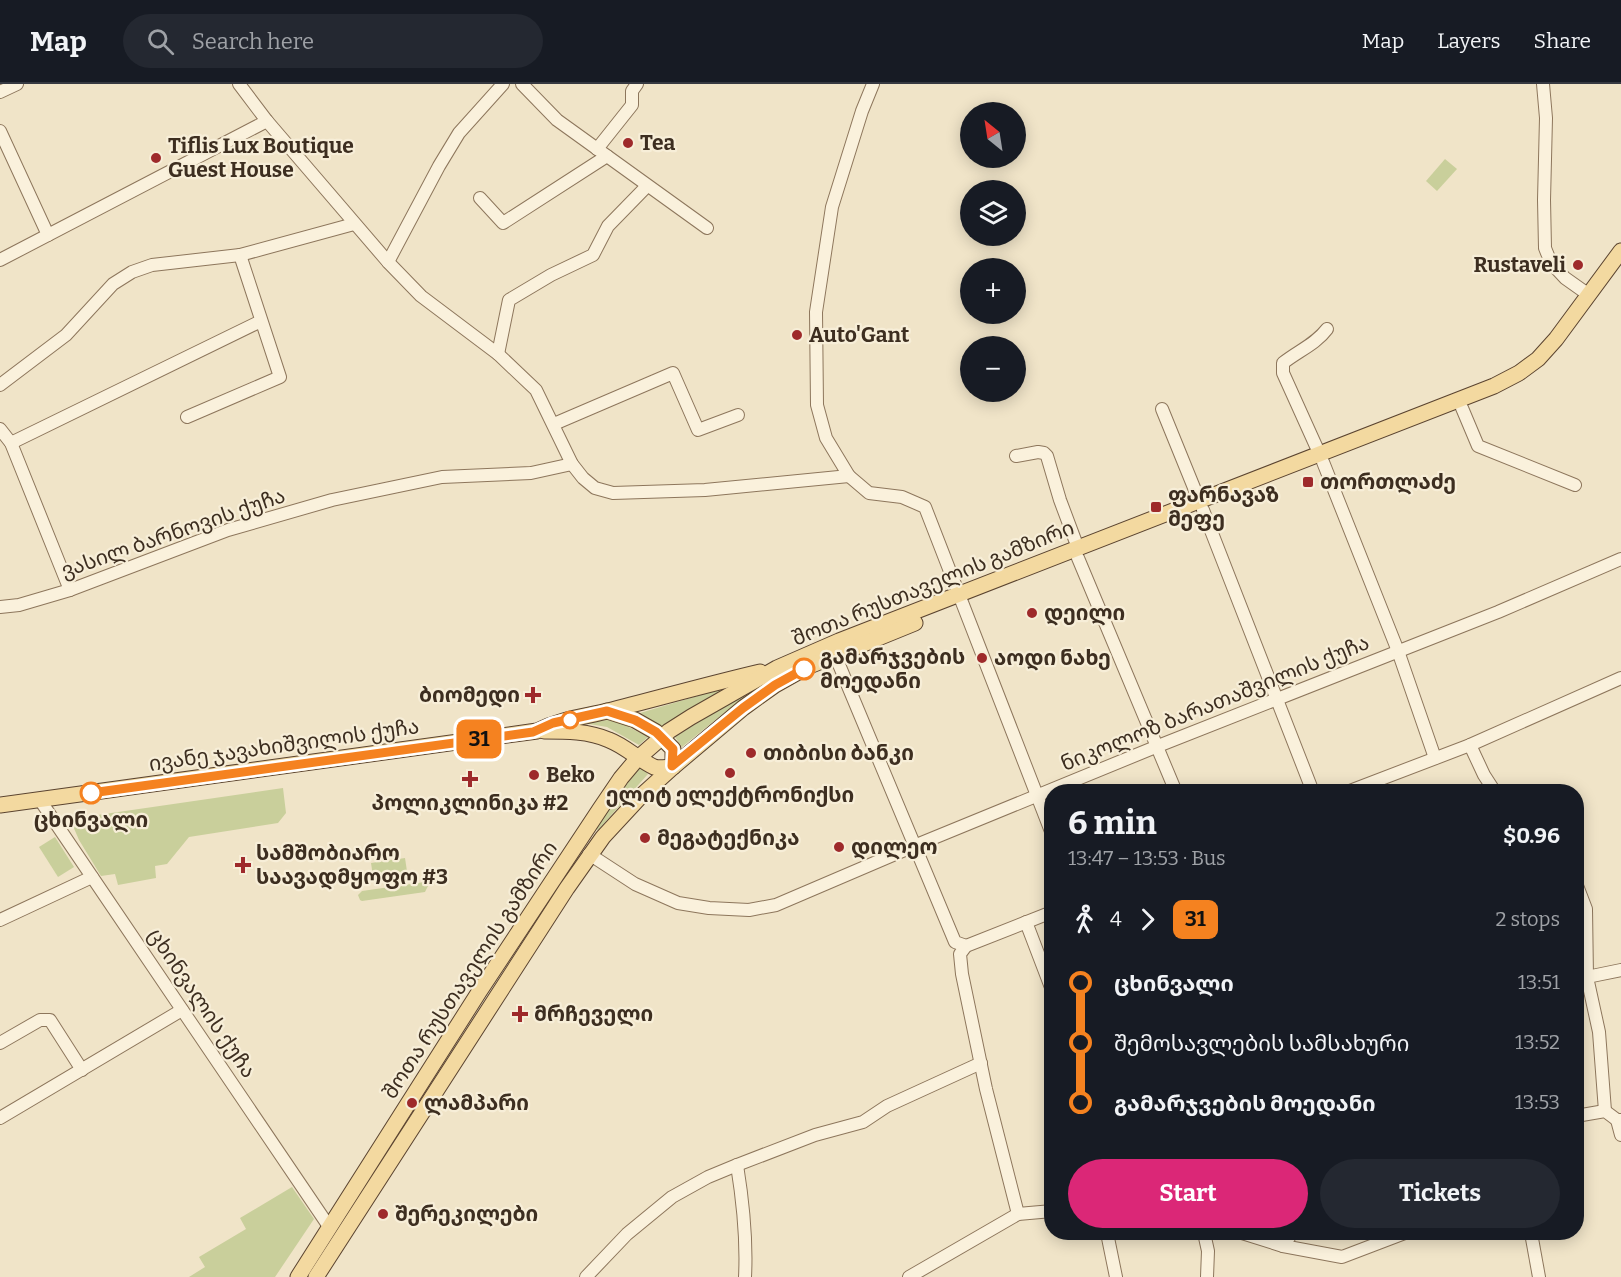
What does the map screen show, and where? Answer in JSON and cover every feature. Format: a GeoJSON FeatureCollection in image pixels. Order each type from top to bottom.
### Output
{"type":"FeatureCollection","features":[{"type":"Feature","properties":{"kind":"main road","name":"შოთა რუსთაველის გამზირი"},"geometry":{"type":"LineString","coordinates":[[316,1277],[590,854],[616,822],[672,766],[743,708],[775,685],[807,667],[961,600],[1494,387],[1538,359],[1556,339],[1621,251]]}},
{"type":"Feature","properties":{"kind":"main road","name":"შოთა რუსთაველის გამზირი"},"geometry":{"type":"LineString","coordinates":[[1321,458],[1502,392],[1542,363],[1558,347],[1621,264]]}},
{"type":"Feature","properties":{"kind":"main road","name":"შოთა რუსთაველის გამზირი"},"geometry":{"type":"LineString","coordinates":[[298,1277],[479,992],[593,818],[639,756],[661,737],[691,717],[777,668],[839,641],[961,600]]}},
{"type":"Feature","properties":{"kind":"main road","name":"ივანე ჯავახიშვილის ქუჩა"},"geometry":{"type":"LineString","coordinates":[[0,805],[537,731],[553,723],[777,668]]}},
{"type":"Feature","properties":{"kind":"main road"},"geometry":{"type":"LineString","coordinates":[[537,731],[567,731],[597,735],[639,756],[656,768],[672,766],[673,749],[656,732],[635,720],[607,711]]}},
{"type":"Feature","properties":{"kind":"street"},"geometry":{"type":"LineString","coordinates":[[0,92],[17,84]]}},
{"type":"Feature","properties":{"kind":"street"},"geometry":{"type":"LineString","coordinates":[[239,84],[267,121],[388,262],[422,296],[498,354],[536,390],[572,464],[595,488],[613,493],[705,490],[849,476]]}},
{"type":"Feature","properties":{"kind":"street"},"geometry":{"type":"LineString","coordinates":[[388,262],[459,133],[503,84]]}},
{"type":"Feature","properties":{"kind":"street"},"geometry":{"type":"LineString","coordinates":[[522,84],[557,120],[707,228]]}},
{"type":"Feature","properties":{"kind":"street"},"geometry":{"type":"LineString","coordinates":[[480,198],[503,224],[602,153],[632,105],[632,91],[637,84]]}},
{"type":"Feature","properties":{"kind":"street"},"geometry":{"type":"LineString","coordinates":[[873,84],[862,111],[832,207],[816,312],[817,405],[826,438],[849,476],[869,493],[902,496],[925,507],[1044,813]]}},
{"type":"Feature","properties":{"kind":"street"},"geometry":{"type":"LineString","coordinates":[[1543,84],[1546,118],[1545,248],[1551,263],[1565,278],[1589,295]]}},
{"type":"Feature","properties":{"kind":"street"},"geometry":{"type":"LineString","coordinates":[[0,260],[267,121]]}},
{"type":"Feature","properties":{"kind":"street"},"geometry":{"type":"LineString","coordinates":[[0,131],[48,235]]}},
{"type":"Feature","properties":{"kind":"street"},"geometry":{"type":"LineString","coordinates":[[498,354],[509,300],[551,275],[593,255],[609,226],[647,186]]}},
{"type":"Feature","properties":{"kind":"street"},"geometry":{"type":"LineString","coordinates":[[0,385],[66,335],[113,284],[132,272],[152,265],[240,255],[354,224]]}},
{"type":"Feature","properties":{"kind":"street"},"geometry":{"type":"LineString","coordinates":[[187,417],[280,377],[240,255]]}},
{"type":"Feature","properties":{"kind":"street"},"geometry":{"type":"LineString","coordinates":[[11,443],[261,321]]}},
{"type":"Feature","properties":{"kind":"street"},"geometry":{"type":"LineString","coordinates":[[1327,329],[1319,340],[1283,363],[1283,374],[1321,458],[1398,651],[1435,758]]}},
{"type":"Feature","properties":{"kind":"street"},"geometry":{"type":"LineString","coordinates":[[554,424],[673,373],[698,430],[738,415]]}},
{"type":"Feature","properties":{"kind":"street"},"geometry":{"type":"LineString","coordinates":[[1462,408],[1478,446],[1575,485]]}},
{"type":"Feature","properties":{"kind":"street"},"geometry":{"type":"LineString","coordinates":[[1162,409],[1310,784]]}},
{"type":"Feature","properties":{"kind":"street"},"geometry":{"type":"LineString","coordinates":[[0,429],[11,443],[70,590]]}},
{"type":"Feature","properties":{"kind":"street"},"geometry":{"type":"LineString","coordinates":[[1016,456],[1038,452],[1047,456],[1078,553],[1173,784]]}},
{"type":"Feature","properties":{"kind":"street","name":"ვასილ ბარნოვის ქუჩა"},"geometry":{"type":"LineString","coordinates":[[0,607],[19,605],[70,590],[228,530],[332,500],[442,477],[531,473],[572,464]]}},
{"type":"Feature","properties":{"kind":"street","name":"ნიკოლოზ ბარათაშვილის ქუჩა"},"geometry":{"type":"LineString","coordinates":[[1064,784],[1498,612],[1621,559]]}},
{"type":"Feature","properties":{"kind":"street"},"geometry":{"type":"LineString","coordinates":[[835,655],[955,942],[966,946]]}},
{"type":"Feature","properties":{"kind":"street"},"geometry":{"type":"LineString","coordinates":[[1368,784],[1470,745],[1621,678]]}},
{"type":"Feature","properties":{"kind":"street"},"geometry":{"type":"LineString","coordinates":[[1470,745],[1489,784]]}},
{"type":"Feature","properties":{"kind":"street","name":"ნიკოლოზ ბარათაშვილის ქუჩა"},"geometry":{"type":"LineString","coordinates":[[590,854],[635,884],[678,903],[709,908],[749,910],[776,905],[1044,792]]}},
{"type":"Feature","properties":{"kind":"street","name":"ცხინვალის ქუჩა"},"geometry":{"type":"LineString","coordinates":[[40,800],[330,1228]]}},
{"type":"Feature","properties":{"kind":"street"},"geometry":{"type":"LineString","coordinates":[[0,920],[92,877]]}},
{"type":"Feature","properties":{"kind":"street"},"geometry":{"type":"LineString","coordinates":[[1584,904],[1587,977],[1599,1032],[1605,1111]]}},
{"type":"Feature","properties":{"kind":"street"},"geometry":{"type":"LineString","coordinates":[[1018,1214],[986,1089],[962,974],[960,954],[966,946],[1044,915]]}},
{"type":"Feature","properties":{"kind":"street"},"geometry":{"type":"LineString","coordinates":[[1026,922],[1044,969]]}},
{"type":"Feature","properties":{"kind":"street"},"geometry":{"type":"LineString","coordinates":[[1587,977],[1621,970]]}},
{"type":"Feature","properties":{"kind":"street"},"geometry":{"type":"LineString","coordinates":[[0,1118],[182,1010]]}},
{"type":"Feature","properties":{"kind":"street"},"geometry":{"type":"LineString","coordinates":[[0,1043],[40,1020],[50,1020],[82,1070]]}},
{"type":"Feature","properties":{"kind":"street"},"geometry":{"type":"LineString","coordinates":[[586,1277],[627,1234],[672,1197],[708,1177],[815,1135],[863,1122],[887,1106],[981,1063]]}},
{"type":"Feature","properties":{"kind":"street"},"geometry":{"type":"LineString","coordinates":[[1584,1115],[1605,1111],[1619,1120],[1621,1135]]}},
{"type":"Feature","properties":{"kind":"street"},"geometry":{"type":"LineString","coordinates":[[737,1165],[744,1205],[745,1277]]}},
{"type":"Feature","properties":{"kind":"street"},"geometry":{"type":"LineString","coordinates":[[909,1277],[1018,1214],[1044,1212]]}},
{"type":"Feature","properties":{"kind":"street"},"geometry":{"type":"LineString","coordinates":[[1108,1240],[1116,1277]]}},
{"type":"Feature","properties":{"kind":"street"},"geometry":{"type":"LineString","coordinates":[[1205,1240],[1208,1251],[1207,1277]]}},
{"type":"Feature","properties":{"kind":"street"},"geometry":{"type":"LineString","coordinates":[[1264,1240],[1283,1246],[1342,1257],[1387,1240]]}},
{"type":"Feature","properties":{"kind":"street"},"geometry":{"type":"LineString","coordinates":[[1283,1246],[1287,1240]]}},
{"type":"Feature","properties":{"kind":"street"},"geometry":{"type":"LineString","coordinates":[[1533,1240],[1539,1277]]}},
{"type":"Feature","properties":{"kind":"green space"},"geometry":{"type":"Polygon","coordinates":[[[1445,159],[1457,169],[1437,191],[1426,181],[1445,159]]]}},
{"type":"Feature","properties":{"kind":"green space"},"geometry":{"type":"Polygon","coordinates":[[[731,686],[663,727],[640,713],[731,686]]]}},
{"type":"Feature","properties":{"kind":"green space"},"geometry":{"type":"Polygon","coordinates":[[[745,696],[682,747],[675,737],[745,696]]]}},
{"type":"Feature","properties":{"kind":"green space"},"geometry":{"type":"Polygon","coordinates":[[[608,720],[623,724],[648,737],[639,745],[607,727],[589,724],[589,722],[608,720]]]}},
{"type":"Feature","properties":{"kind":"green space"},"geometry":{"type":"Polygon","coordinates":[[[640,767],[648,774],[598,830],[596,829],[617,797],[640,767]]]}},
{"type":"Feature","properties":{"kind":"green space"},"geometry":{"type":"Polygon","coordinates":[[[283,788],[286,813],[278,823],[189,837],[167,864],[155,866],[156,878],[118,885],[115,874],[101,876],[79,840],[70,819],[283,788]]]}},
{"type":"Feature","properties":{"kind":"green space"},"geometry":{"type":"Polygon","coordinates":[[[55,837],[74,867],[58,877],[39,847],[55,837]]]}},
{"type":"Feature","properties":{"kind":"green space"},"geometry":{"type":"Polygon","coordinates":[[[405,858],[408,878],[374,883],[371,863],[405,858]]]}},
{"type":"Feature","properties":{"kind":"green space"},"geometry":{"type":"Polygon","coordinates":[[[425,882],[428,886],[425,892],[362,901],[358,895],[362,891],[425,882]]]}},
{"type":"Feature","properties":{"kind":"green space"},"geometry":{"type":"Polygon","coordinates":[[[292,1187],[314,1219],[275,1277],[189,1277],[205,1267],[199,1257],[246,1229],[240,1218],[292,1187]]]}},
{"type":"Feature","properties":{"kind":"bus line","name":"31"},"geometry":{"type":"LineString","coordinates":[[91,793],[533,732],[553,723],[607,711],[635,720],[656,732],[673,749],[672,766],[743,708],[775,685],[804,669]]}},
{"type":"Feature","properties":{"kind":"place","name":"Tea"},"geometry":{"type":"Point","coordinates":[628,143]}},
{"type":"Feature","properties":{"kind":"place","name":"Tiflis Lux Boutique Guest House"},"geometry":{"type":"Point","coordinates":[156,158]}},
{"type":"Feature","properties":{"kind":"place","name":"Rustaveli"},"geometry":{"type":"Point","coordinates":[1578,265]}},
{"type":"Feature","properties":{"kind":"place","name":"Auto'Gant"},"geometry":{"type":"Point","coordinates":[797,335]}},
{"type":"Feature","properties":{"kind":"place","name":"თორთლაძე"},"geometry":{"type":"Point","coordinates":[1308,482]}},
{"type":"Feature","properties":{"kind":"place","name":"ფარნავაზ მეფე"},"geometry":{"type":"Point","coordinates":[1156,507]}},
{"type":"Feature","properties":{"kind":"place","name":"დეილი"},"geometry":{"type":"Point","coordinates":[1032,613]}},
{"type":"Feature","properties":{"kind":"place","name":"აოდი ნახე"},"geometry":{"type":"Point","coordinates":[982,658]}},
{"type":"Feature","properties":{"kind":"place","name":"გამარჯვების მოედანი"},"geometry":{"type":"Point","coordinates":[804,669]}},
{"type":"Feature","properties":{"kind":"place","name":"ბიომედი"},"geometry":{"type":"Point","coordinates":[533,695]}},
{"type":"Feature","properties":{"kind":"place","name":"თიბისი ბანკი"},"geometry":{"type":"Point","coordinates":[751,753]}},
{"type":"Feature","properties":{"kind":"place","name":"ელიტ ელექტრონიქსი"},"geometry":{"type":"Point","coordinates":[730,773]}},
{"type":"Feature","properties":{"kind":"place","name":"Beko"},"geometry":{"type":"Point","coordinates":[534,775]}},
{"type":"Feature","properties":{"kind":"place","name":"პოლიკლინიკა #2"},"geometry":{"type":"Point","coordinates":[470,779]}},
{"type":"Feature","properties":{"kind":"place","name":"ცხინვალი"},"geometry":{"type":"Point","coordinates":[91,793]}},
{"type":"Feature","properties":{"kind":"place","name":"მეგატექნიკა"},"geometry":{"type":"Point","coordinates":[645,838]}},
{"type":"Feature","properties":{"kind":"place","name":"დილეო"},"geometry":{"type":"Point","coordinates":[839,847]}},
{"type":"Feature","properties":{"kind":"place","name":"სამშობიარო საავადმყოფო #3"},"geometry":{"type":"Point","coordinates":[243,865]}},
{"type":"Feature","properties":{"kind":"place","name":"მრჩეველი"},"geometry":{"type":"Point","coordinates":[520,1014]}},
{"type":"Feature","properties":{"kind":"place","name":"ლამპარი"},"geometry":{"type":"Point","coordinates":[412,1103]}},
{"type":"Feature","properties":{"kind":"place","name":"შერეკილები"},"geometry":{"type":"Point","coordinates":[383,1214]}}]}
